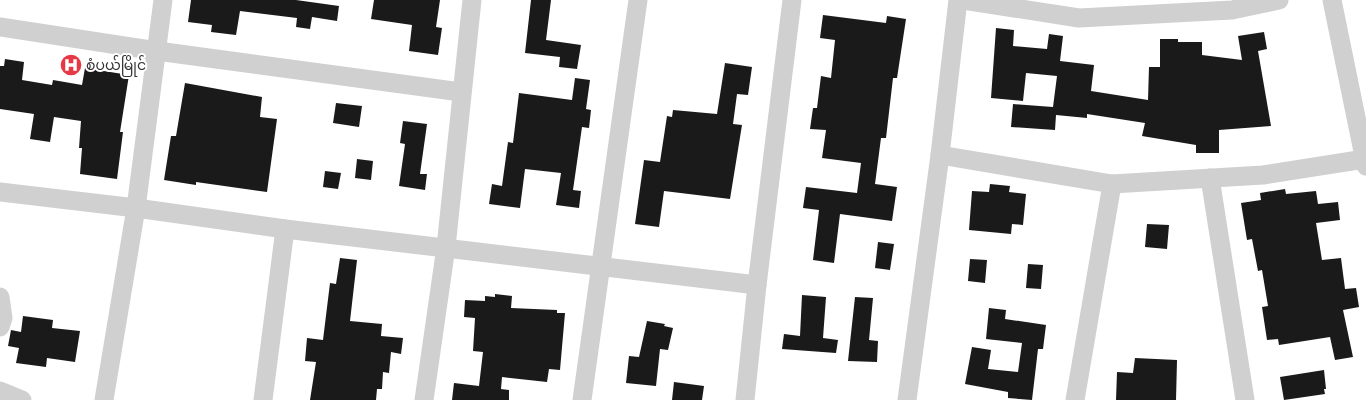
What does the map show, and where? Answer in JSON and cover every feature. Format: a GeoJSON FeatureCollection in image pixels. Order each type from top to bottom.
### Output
{"type":"FeatureCollection","features":[{"type":"Feature","properties":{"kind":"street"},"geometry":{"type":"LineString","coordinates":[[104,400],[136,208],[163,0]]}},
{"type":"Feature","properties":{"kind":"street"},"geometry":{"type":"LineString","coordinates":[[424,400],[446,247],[461,92],[472,0]]}},
{"type":"Feature","properties":{"kind":"street"},"geometry":{"type":"LineString","coordinates":[[582,400],[638,0]]}},
{"type":"Feature","properties":{"kind":"street"},"geometry":{"type":"LineString","coordinates":[[745,400],[757,285],[792,0]]}},
{"type":"Feature","properties":{"kind":"street"},"geometry":{"type":"LineString","coordinates":[[907,400],[940,155],[958,0]]}},
{"type":"Feature","properties":{"kind":"street"},"geometry":{"type":"LineString","coordinates":[[963,0],[1079,18],[1232,10],[1279,0]]}},
{"type":"Feature","properties":{"kind":"street"},"geometry":{"type":"LineString","coordinates":[[940,155],[1112,184],[1263,175],[1365,163],[1332,0]]}},
{"type":"Feature","properties":{"kind":"street"},"geometry":{"type":"LineString","coordinates":[[0,27],[157,51],[461,92]]}},
{"type":"Feature","properties":{"kind":"street"},"geometry":{"type":"LineString","coordinates":[[1210,178],[1246,400]]}},
{"type":"Feature","properties":{"kind":"street"},"geometry":{"type":"LineString","coordinates":[[1075,400],[1112,184]]}},
{"type":"Feature","properties":{"kind":"street"},"geometry":{"type":"LineString","coordinates":[[0,192],[136,208],[285,229],[757,285]]}},
{"type":"Feature","properties":{"kind":"street"},"geometry":{"type":"LineString","coordinates":[[263,400],[285,229]]}},
{"type":"Feature","properties":{"kind":"street"},"geometry":{"type":"LineString","coordinates":[[0,297],[3,318],[0,326]]}},
{"type":"Feature","properties":{"kind":"street"},"geometry":{"type":"LineString","coordinates":[[0,391],[22,400]]}},
{"type":"Feature","properties":{"kind":"building"},"geometry":{"type":"Polygon","coordinates":[[[191,0],[296,0],[339,6],[337,21],[312,17],[310,29],[296,27],[297,18],[240,11],[236,35],[211,32],[212,25],[188,22],[191,0]]]}},
{"type":"Feature","properties":{"kind":"building"},"geometry":{"type":"Polygon","coordinates":[[[374,0],[440,0],[436,27],[442,28],[438,55],[409,51],[412,25],[371,19],[374,0]]]}},
{"type":"Feature","properties":{"kind":"building"},"geometry":{"type":"Polygon","coordinates":[[[531,0],[551,0],[546,40],[581,45],[577,69],[559,67],[560,57],[525,53],[531,0]]]}},
{"type":"Feature","properties":{"kind":"building"},"geometry":{"type":"Polygon","coordinates":[[[823,15],[886,23],[887,16],[906,19],[897,78],[893,78],[886,138],[881,138],[875,184],[897,187],[892,221],[840,214],[834,263],[813,260],[819,210],[803,208],[806,187],[857,193],[861,163],[822,158],[826,130],[810,129],[813,108],[817,108],[821,76],[831,78],[835,40],[820,38],[823,15]]]}},
{"type":"Feature","properties":{"kind":"building"},"geometry":{"type":"Polygon","coordinates":[[[996,28],[1014,30],[1013,46],[1047,49],[1049,34],[1063,36],[1060,61],[1094,65],[1091,91],[1148,100],[1149,67],[1160,67],[1160,39],[1178,39],[1178,42],[1202,42],[1202,55],[1242,60],[1238,36],[1264,32],[1267,49],[1258,51],[1271,126],[1219,130],[1219,153],[1196,153],[1196,145],[1142,136],[1145,123],[1087,114],[1087,118],[1056,115],[1055,130],[1011,127],[1013,104],[1053,107],[1057,76],[1026,73],[1023,101],[991,98],[996,28]]]}},
{"type":"Feature","properties":{"kind":"building"},"geometry":{"type":"Polygon","coordinates":[[[5,59],[24,62],[22,80],[52,85],[53,80],[82,85],[85,68],[129,75],[120,132],[123,132],[117,179],[80,174],[82,148],[79,148],[81,121],[54,117],[50,142],[30,139],[34,114],[0,109],[0,66],[4,66],[5,59]]]}},
{"type":"Feature","properties":{"kind":"building"},"geometry":{"type":"Polygon","coordinates":[[[725,63],[752,67],[748,95],[737,94],[733,124],[742,125],[730,199],[664,191],[659,227],[635,224],[644,160],[660,162],[667,116],[672,117],[673,110],[717,114],[725,63]]]}},
{"type":"Feature","properties":{"kind":"building"},"geometry":{"type":"Polygon","coordinates":[[[575,78],[590,80],[586,109],[591,110],[589,128],[582,127],[573,190],[581,191],[579,208],[556,205],[561,173],[525,169],[520,208],[489,204],[492,184],[502,186],[508,142],[513,143],[519,93],[572,100],[575,78]]]}},
{"type":"Feature","properties":{"kind":"building"},"geometry":{"type":"Polygon","coordinates":[[[185,83],[262,97],[260,117],[277,119],[267,192],[196,182],[196,185],[164,180],[171,136],[176,136],[185,83]]]}},
{"type":"Feature","properties":{"kind":"building"},"geometry":{"type":"Polygon","coordinates":[[[336,103],[362,106],[359,127],[333,123],[336,103]]]}},
{"type":"Feature","properties":{"kind":"building"},"geometry":{"type":"Polygon","coordinates":[[[403,121],[427,124],[420,174],[427,174],[425,190],[399,186],[405,144],[400,143],[403,121]]]}},
{"type":"Feature","properties":{"kind":"building"},"geometry":{"type":"Polygon","coordinates":[[[357,159],[373,161],[371,180],[355,178],[357,159]]]}},
{"type":"Feature","properties":{"kind":"building"},"geometry":{"type":"Polygon","coordinates":[[[325,171],[341,173],[338,189],[323,187],[325,171]]]}},
{"type":"Feature","properties":{"kind":"building"},"geometry":{"type":"Polygon","coordinates":[[[990,184],[1010,186],[1009,192],[1026,194],[1023,225],[1012,224],[1011,234],[969,230],[972,191],[989,192],[990,184]]]}},
{"type":"Feature","properties":{"kind":"building"},"geometry":{"type":"Polygon","coordinates":[[[1285,189],[1286,194],[1316,191],[1318,204],[1338,202],[1340,220],[1316,223],[1322,260],[1341,258],[1345,289],[1356,288],[1359,307],[1343,310],[1353,357],[1335,360],[1330,337],[1279,345],[1278,339],[1267,340],[1262,307],[1268,306],[1262,270],[1258,271],[1252,239],[1247,240],[1241,203],[1261,200],[1260,193],[1285,189]]]}},
{"type":"Feature","properties":{"kind":"building"},"geometry":{"type":"Polygon","coordinates":[[[1147,224],[1169,225],[1167,249],[1145,247],[1147,224]]]}},
{"type":"Feature","properties":{"kind":"building"},"geometry":{"type":"Polygon","coordinates":[[[878,242],[894,244],[890,270],[875,268],[878,242]]]}},
{"type":"Feature","properties":{"kind":"building"},"geometry":{"type":"Polygon","coordinates":[[[340,258],[357,260],[350,321],[382,324],[381,336],[403,338],[401,354],[391,352],[389,373],[383,372],[382,389],[377,389],[376,400],[310,400],[316,362],[305,361],[307,338],[323,340],[330,283],[336,284],[340,258]]]}},
{"type":"Feature","properties":{"kind":"building"},"geometry":{"type":"Polygon","coordinates":[[[970,259],[987,260],[985,283],[968,281],[970,259]]]}},
{"type":"Feature","properties":{"kind":"building"},"geometry":{"type":"Polygon","coordinates":[[[1028,264],[1043,265],[1041,289],[1026,288],[1028,264]]]}},
{"type":"Feature","properties":{"kind":"building"},"geometry":{"type":"Polygon","coordinates":[[[495,294],[512,296],[511,308],[557,310],[557,313],[565,313],[560,370],[549,369],[547,382],[502,377],[501,389],[509,390],[509,400],[452,400],[454,383],[479,386],[483,352],[473,351],[475,318],[464,317],[465,300],[485,301],[485,296],[495,297],[495,294]]]}},
{"type":"Feature","properties":{"kind":"building"},"geometry":{"type":"Polygon","coordinates":[[[802,295],[826,297],[823,338],[838,340],[836,353],[782,349],[784,334],[800,336],[802,295]]]}},
{"type":"Feature","properties":{"kind":"building"},"geometry":{"type":"Polygon","coordinates":[[[855,297],[873,298],[869,340],[878,341],[877,362],[848,361],[855,297]]]}},
{"type":"Feature","properties":{"kind":"building"},"geometry":{"type":"Polygon","coordinates":[[[989,308],[1006,310],[1005,319],[1046,325],[1043,349],[1038,349],[1032,400],[1008,398],[1008,392],[965,384],[972,347],[991,350],[988,369],[1018,372],[1022,343],[986,339],[989,308]]]}},
{"type":"Feature","properties":{"kind":"building"},"geometry":{"type":"Polygon","coordinates":[[[23,316],[53,320],[52,328],[80,331],[75,362],[47,358],[46,367],[16,363],[19,348],[8,346],[11,330],[21,332],[23,316]]]}},
{"type":"Feature","properties":{"kind":"building"},"geometry":{"type":"Polygon","coordinates":[[[647,321],[665,324],[664,326],[673,328],[668,350],[660,349],[656,386],[626,383],[629,356],[639,357],[647,321]]]}},
{"type":"Feature","properties":{"kind":"building"},"geometry":{"type":"Polygon","coordinates":[[[1135,358],[1177,360],[1176,400],[1116,400],[1117,372],[1133,373],[1135,358]]]}},
{"type":"Feature","properties":{"kind":"building"},"geometry":{"type":"Polygon","coordinates":[[[1324,370],[1326,389],[1324,389],[1325,394],[1284,400],[1280,377],[1324,370]]]}},
{"type":"Feature","properties":{"kind":"building"},"geometry":{"type":"Polygon","coordinates":[[[674,382],[704,386],[702,400],[672,400],[674,382]]]}},
{"type":"Feature","properties":{"kind":"place","name":"စံပယ်မြိုင်"},"geometry":{"type":"Point","coordinates":[71,65]}}]}
